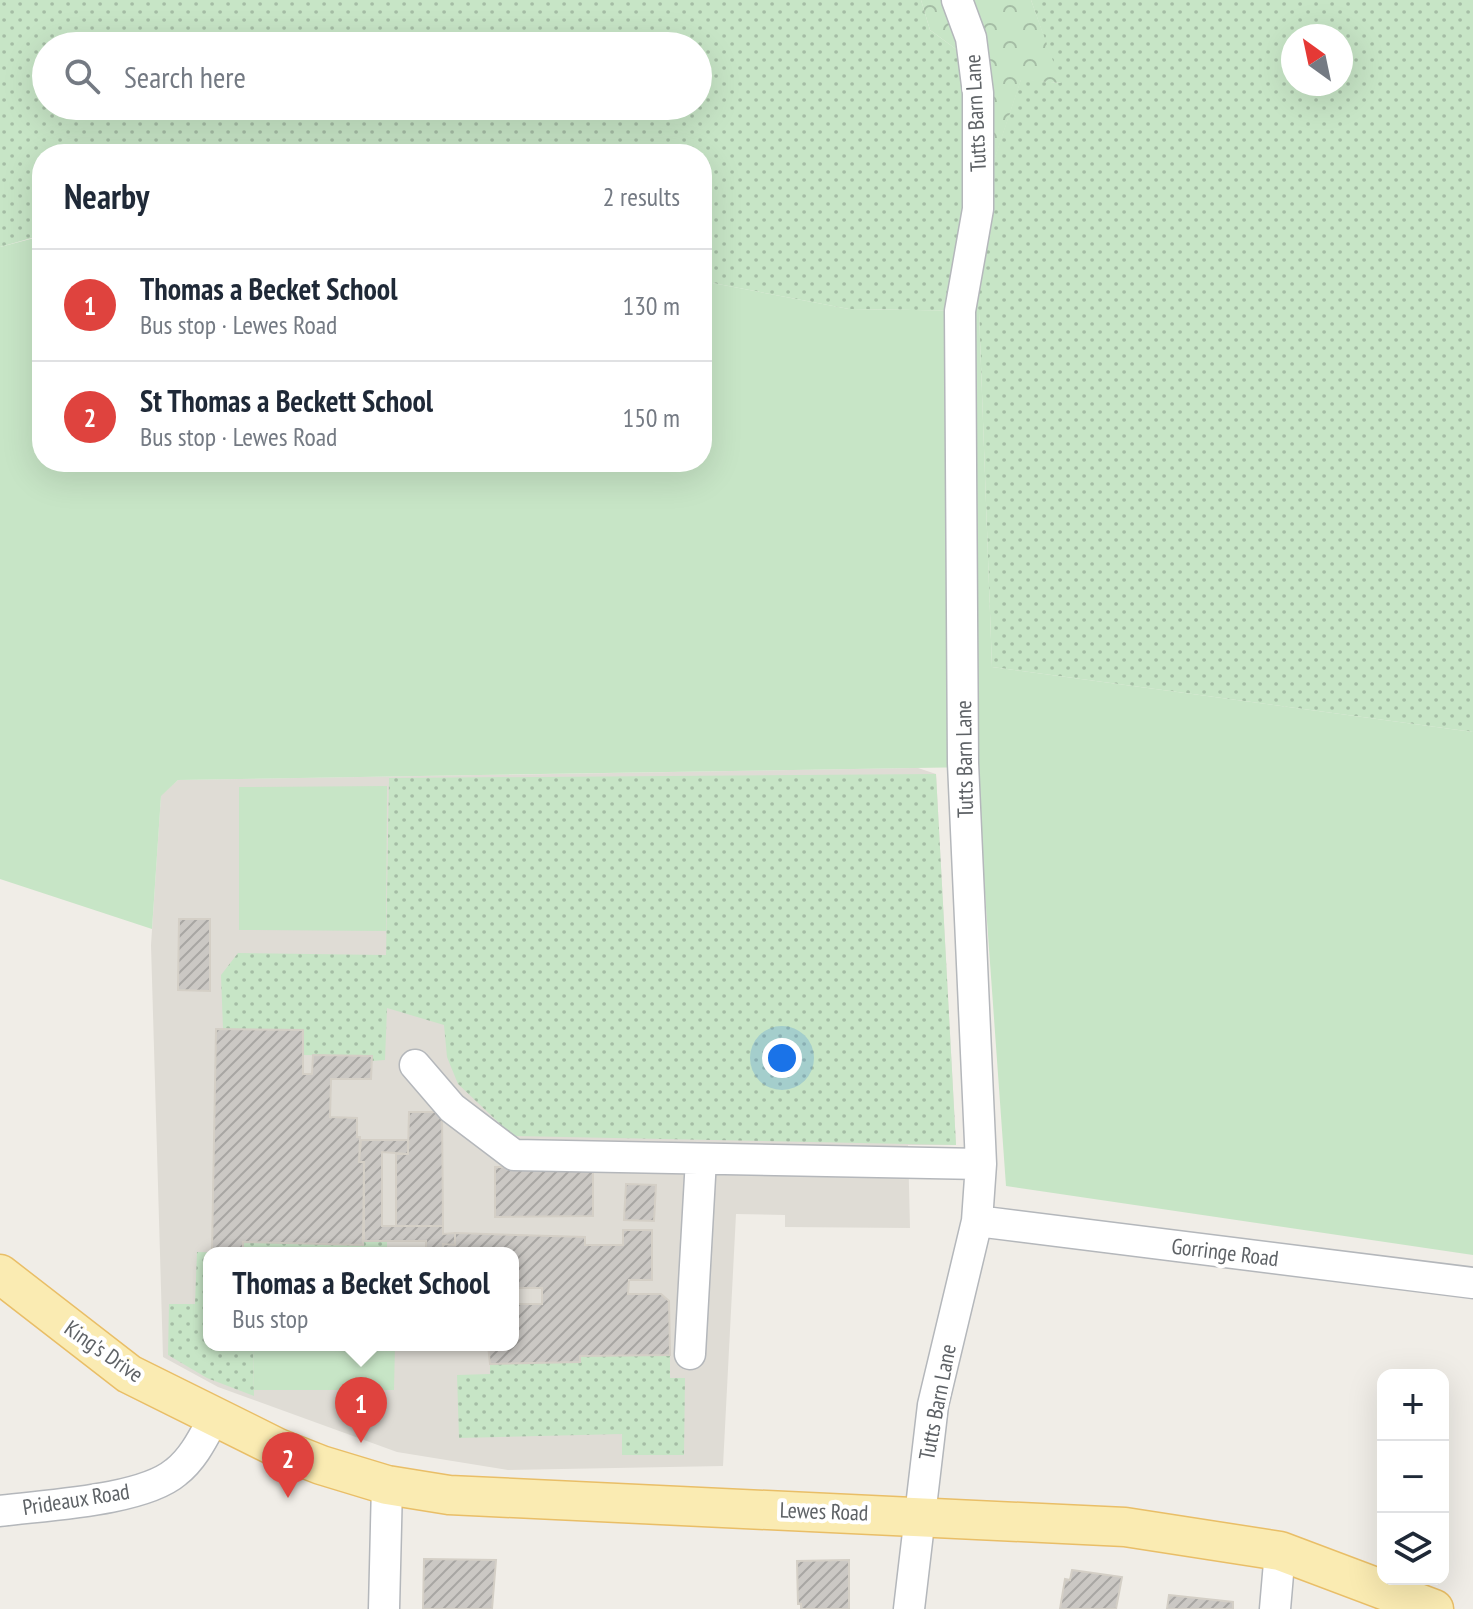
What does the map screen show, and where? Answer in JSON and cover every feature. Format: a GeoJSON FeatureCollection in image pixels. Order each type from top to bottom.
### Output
{"type":"FeatureCollection","features":[{"type":"Feature","properties":{"kind":"main road","name":"King's Drive"},"geometry":{"type":"LineString","coordinates":[[0,1274],[129,1374],[215,1416]]}},
{"type":"Feature","properties":{"kind":"main road","name":"Lewes Road"},"geometry":{"type":"LineString","coordinates":[[215,1416],[278,1448],[321,1465],[387,1485],[449,1495],[1125,1527],[1280,1551],[1434,1609]]}},
{"type":"Feature","properties":{"kind":"street","name":"Tutts Barn Lane"},"geometry":{"type":"LineString","coordinates":[[909,1609],[933,1405],[977,1221],[981,1164],[963,763],[960,326],[978,209],[978,93],[971,38],[957,0]]}},
{"type":"Feature","properties":{"kind":"street"},"geometry":{"type":"LineString","coordinates":[[415,1065],[452,1108],[514,1155],[981,1164]]}},
{"type":"Feature","properties":{"kind":"street"},"geometry":{"type":"LineString","coordinates":[[690,1354],[701,1159]]}},
{"type":"Feature","properties":{"kind":"street","name":"Gorringe Road"},"geometry":{"type":"LineString","coordinates":[[977,1221],[1473,1283]]}},
{"type":"Feature","properties":{"kind":"street","name":"Prideaux Road"},"geometry":{"type":"LineString","coordinates":[[0,1511],[123,1494],[161,1480],[174,1474],[191,1457],[215,1416]]}},
{"type":"Feature","properties":{"kind":"street"},"geometry":{"type":"LineString","coordinates":[[384,1609],[387,1485]]}},
{"type":"Feature","properties":{"kind":"street"},"geometry":{"type":"LineString","coordinates":[[1275,1609],[1280,1551]]}},
{"type":"Feature","properties":{"kind":"shaded area"},"geometry":{"type":"Polygon","coordinates":[[[918,768],[936,774],[956,1145],[908,1145],[910,1228],[785,1227],[785,1215],[736,1214],[723,1466],[508,1470],[397,1452],[218,1387],[163,1357],[151,945],[161,795],[178,780],[918,768]]]}},
{"type":"Feature","properties":{"kind":"green space"},"geometry":{"type":"Polygon","coordinates":[[[0,0],[921,0],[930,30],[975,63],[979,205],[1021,79],[1060,83],[1031,0],[1473,0],[1473,732],[992,667],[979,311],[849,309],[712,283],[712,144],[32,144],[32,238],[0,247],[0,0]]]}},
{"type":"Feature","properties":{"kind":"green space"},"geometry":{"type":"Polygon","coordinates":[[[921,0],[1031,0],[1061,83],[1021,80],[978,209],[975,63],[930,30],[921,0]]]}},
{"type":"Feature","properties":{"kind":"green space"},"geometry":{"type":"Polygon","coordinates":[[[32,239],[32,472],[712,472],[712,283],[849,309],[979,311],[992,667],[1473,732],[1473,1255],[1006,1186],[976,767],[178,780],[161,796],[152,929],[0,879],[0,247],[32,239]]]}},
{"type":"Feature","properties":{"kind":"green space"},"geometry":{"type":"Polygon","coordinates":[[[936,774],[956,1145],[513,1136],[458,1084],[447,1057],[444,1025],[387,1008],[385,1060],[371,1061],[371,1056],[303,1055],[303,1030],[223,1029],[221,975],[238,953],[386,955],[389,778],[936,774]]]}},
{"type":"Feature","properties":{"kind":"green space"},"geometry":{"type":"Polygon","coordinates":[[[387,786],[386,931],[239,930],[239,787],[387,786]]]}},
{"type":"Feature","properties":{"kind":"green space"},"geometry":{"type":"Polygon","coordinates":[[[364,1241],[387,1242],[387,1247],[243,1247],[243,1242],[362,1245],[364,1241]]]}},
{"type":"Feature","properties":{"kind":"green space"},"geometry":{"type":"Polygon","coordinates":[[[197,1252],[203,1252],[203,1351],[253,1351],[254,1396],[207,1378],[168,1355],[169,1304],[195,1304],[197,1252]]]}},
{"type":"Feature","properties":{"kind":"green space"},"geometry":{"type":"Polygon","coordinates":[[[253,1351],[395,1351],[394,1390],[254,1390],[253,1351]]]}},
{"type":"Feature","properties":{"kind":"green space"},"geometry":{"type":"Polygon","coordinates":[[[670,1355],[670,1378],[685,1378],[684,1455],[622,1455],[622,1434],[459,1438],[457,1375],[490,1374],[490,1364],[580,1362],[580,1356],[670,1355]]]}},
{"type":"Feature","properties":{"kind":"building"},"geometry":{"type":"Polygon","coordinates":[[[179,919],[210,919],[210,991],[178,990],[179,919]]]}},
{"type":"Feature","properties":{"kind":"building"},"geometry":{"type":"Polygon","coordinates":[[[216,1029],[303,1030],[303,1074],[312,1074],[313,1055],[372,1056],[371,1079],[331,1079],[330,1117],[357,1118],[359,1162],[364,1162],[363,1245],[243,1242],[243,1247],[212,1247],[216,1029]]]}},
{"type":"Feature","properties":{"kind":"building"},"geometry":{"type":"Polygon","coordinates":[[[409,1112],[442,1112],[443,1226],[396,1226],[396,1154],[408,1154],[409,1112]]]}},
{"type":"Feature","properties":{"kind":"building"},"geometry":{"type":"Polygon","coordinates":[[[361,1140],[408,1140],[408,1154],[382,1152],[382,1226],[443,1226],[443,1234],[455,1233],[455,1245],[426,1247],[426,1241],[364,1241],[364,1162],[359,1162],[361,1140]]]}},
{"type":"Feature","properties":{"kind":"building"},"geometry":{"type":"Polygon","coordinates":[[[495,1167],[593,1167],[593,1216],[495,1217],[495,1167]]]}},
{"type":"Feature","properties":{"kind":"building"},"geometry":{"type":"Polygon","coordinates":[[[626,1184],[656,1185],[654,1221],[624,1220],[626,1184]]]}},
{"type":"Feature","properties":{"kind":"building"},"geometry":{"type":"Polygon","coordinates":[[[623,1230],[652,1230],[652,1280],[629,1280],[628,1294],[661,1294],[669,1301],[670,1355],[580,1356],[580,1362],[490,1364],[489,1351],[519,1351],[519,1304],[542,1304],[542,1288],[519,1288],[519,1247],[443,1247],[443,1244],[455,1245],[455,1233],[585,1237],[585,1245],[623,1245],[623,1230]]]}},
{"type":"Feature","properties":{"kind":"building"},"geometry":{"type":"Polygon","coordinates":[[[424,1559],[496,1560],[492,1609],[423,1609],[424,1559]]]}},
{"type":"Feature","properties":{"kind":"building"},"geometry":{"type":"Polygon","coordinates":[[[849,1560],[849,1609],[801,1609],[801,1604],[798,1604],[797,1561],[849,1560]]]}},
{"type":"Feature","properties":{"kind":"building"},"geometry":{"type":"Polygon","coordinates":[[[1072,1570],[1122,1577],[1116,1609],[1060,1609],[1065,1579],[1070,1580],[1072,1570]]]}},
{"type":"Feature","properties":{"kind":"building"},"geometry":{"type":"Polygon","coordinates":[[[1169,1595],[1233,1602],[1233,1609],[1167,1609],[1169,1595]]]}},
{"type":"Feature","properties":{"kind":"place","name":"Thomas a Becket School"},"geometry":{"type":"Point","coordinates":[361,1443]}},
{"type":"Feature","properties":{"kind":"place","name":"St Thomas a Beckett School"},"geometry":{"type":"Point","coordinates":[288,1498]}}]}
